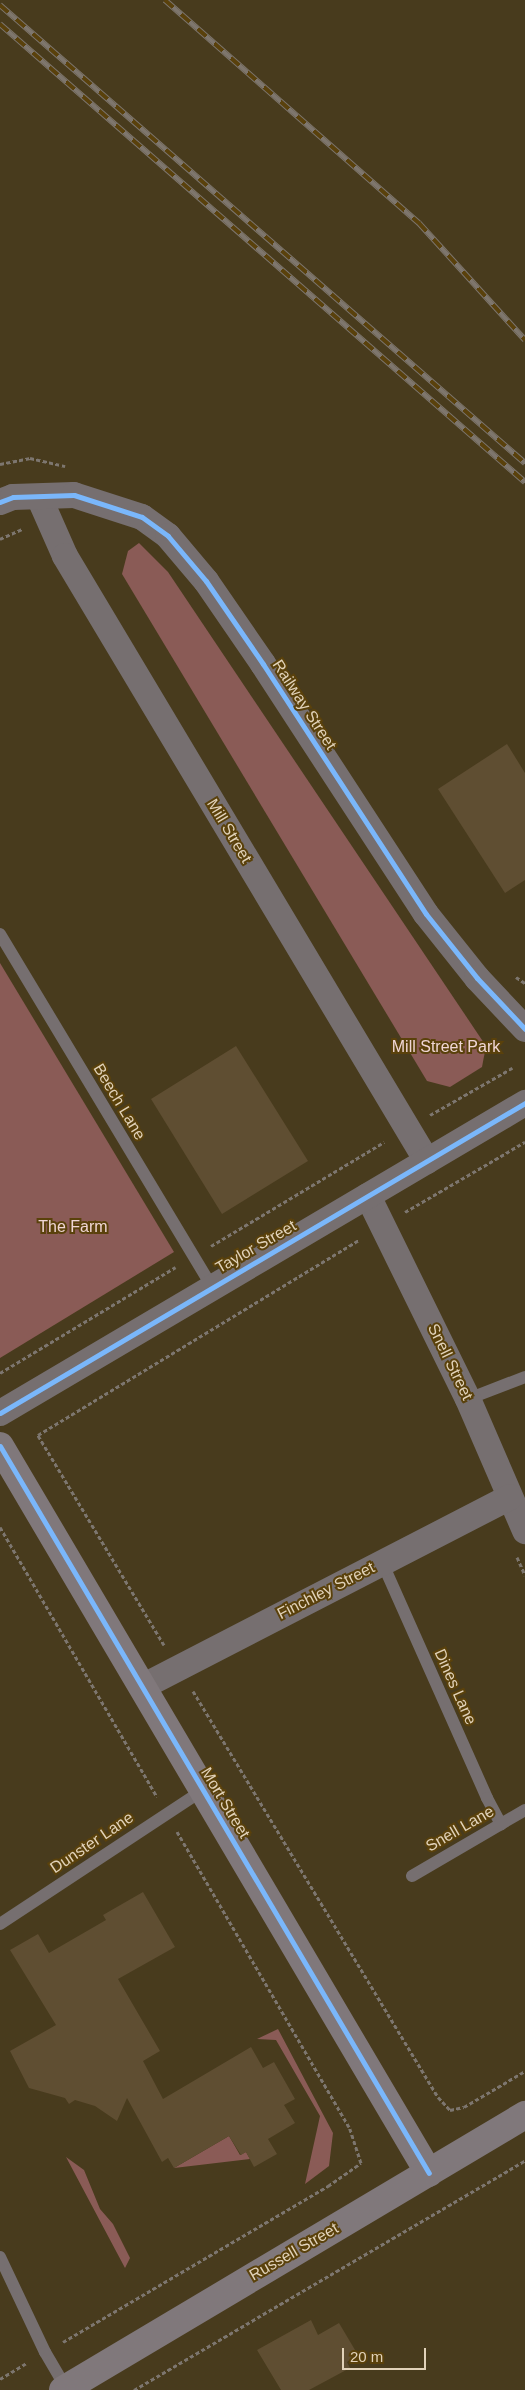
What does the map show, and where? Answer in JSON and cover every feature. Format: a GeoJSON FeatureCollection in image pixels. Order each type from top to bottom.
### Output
{"type":"FeatureCollection","features":[{"type":"Feature","properties":{"kind":"street","name":"Railway Street"},"geometry":{"type":"LineString","coordinates":[[0,502],[13,497],[74,495],[114,506],[142,517],[185,554],[263,664],[426,914],[477,978],[525,1029]]}},
{"type":"Feature","properties":{"kind":"street","name":"Mill Street"},"geometry":{"type":"LineString","coordinates":[[39,497],[65,556],[427,1161]]}},
{"type":"Feature","properties":{"kind":"street","name":"Taylor Street"},"geometry":{"type":"LineString","coordinates":[[0,1413],[525,1103]]}},
{"type":"Feature","properties":{"kind":"street","name":"Snell Street"},"geometry":{"type":"LineString","coordinates":[[368,1196],[468,1399],[525,1531]]}},
{"type":"Feature","properties":{"kind":"street","name":"Mort Street"},"geometry":{"type":"LineString","coordinates":[[0,1446],[429,2173]]}},
{"type":"Feature","properties":{"kind":"street","name":"Finchley Street"},"geometry":{"type":"LineString","coordinates":[[142,1686],[510,1497]]}},
{"type":"Feature","properties":{"kind":"street","name":"Russell Street"},"geometry":{"type":"LineString","coordinates":[[65,2389],[525,2115]]}},
{"type":"Feature","properties":{"kind":"lane","name":"Beech Lane"},"geometry":{"type":"LineString","coordinates":[[0,934],[212,1288]]}},
{"type":"Feature","properties":{"kind":"lane"},"geometry":{"type":"LineString","coordinates":[[468,1399],[525,1378]]}},
{"type":"Feature","properties":{"kind":"lane","name":"Dines Lane"},"geometry":{"type":"LineString","coordinates":[[382,1562],[482,1789],[501,1824]]}},
{"type":"Feature","properties":{"kind":"lane","name":"Dunster Lane"},"geometry":{"type":"LineString","coordinates":[[0,1924],[202,1791]]}},
{"type":"Feature","properties":{"kind":"lane","name":"Snell Lane"},"geometry":{"type":"LineString","coordinates":[[412,1876],[525,1810]]}},
{"type":"Feature","properties":{"kind":"lane"},"geometry":{"type":"LineString","coordinates":[[0,2257],[45,2352],[65,2389]]}},
{"type":"Feature","properties":{"kind":"path"},"geometry":{"type":"LineString","coordinates":[[0,464],[30,458]]}},
{"type":"Feature","properties":{"kind":"path"},"geometry":{"type":"LineString","coordinates":[[0,539],[21,527]]}},
{"type":"Feature","properties":{"kind":"path"},"geometry":{"type":"LineString","coordinates":[[0,1373],[407,1128],[512,1068]]}},
{"type":"Feature","properties":{"kind":"path"},"geometry":{"type":"LineString","coordinates":[[525,1142],[382,1225],[38,1435],[438,2097],[450,2110],[464,2107],[525,2071]]}},
{"type":"Feature","properties":{"kind":"path"},"geometry":{"type":"LineString","coordinates":[[0,1526],[349,2127],[362,2163],[328,2186],[0,2379]]}},
{"type":"Feature","properties":{"kind":"path"},"geometry":{"type":"LineString","coordinates":[[134,2390],[525,2161]]}},
{"type":"Feature","properties":{"kind":"green space","name":"Mill Street Park"},"geometry":{"type":"Polygon","coordinates":[[[139,543],[168,572],[486,1046],[482,1067],[450,1087],[427,1081],[122,574],[128,551],[139,543]]]}},
{"type":"Feature","properties":{"kind":"green space","name":"The Farm"},"geometry":{"type":"Polygon","coordinates":[[[0,963],[174,1252],[0,1358],[0,963]]]}},
{"type":"Feature","properties":{"kind":"green space"},"geometry":{"type":"Polygon","coordinates":[[[278,2029],[333,2133],[329,2166],[305,2184],[320,2116],[276,2040],[257,2039],[278,2029]]]}},
{"type":"Feature","properties":{"kind":"green space"},"geometry":{"type":"Polygon","coordinates":[[[229,2136],[240,2155],[246,2152],[250,2159],[174,2168],[229,2136]]]}},
{"type":"Feature","properties":{"kind":"green space"},"geometry":{"type":"Polygon","coordinates":[[[66,2157],[84,2170],[100,2209],[113,2224],[130,2258],[125,2268],[66,2157]]]}},
{"type":"Feature","properties":{"kind":"building"},"geometry":{"type":"Polygon","coordinates":[[[507,744],[525,773],[525,880],[505,893],[438,789],[507,744]]]}},
{"type":"Feature","properties":{"kind":"building"},"geometry":{"type":"Polygon","coordinates":[[[236,1046],[308,1161],[222,1214],[151,1099],[236,1046]]]}},
{"type":"Feature","properties":{"kind":"building"},"geometry":{"type":"Polygon","coordinates":[[[143,1892],[175,1947],[118,1979],[160,2051],[143,2061],[163,2099],[251,2047],[263,2068],[274,2062],[295,2099],[284,2105],[295,2123],[268,2139],[277,2154],[254,2167],[246,2152],[241,2155],[229,2136],[174,2168],[168,2158],[162,2162],[127,2098],[117,2121],[95,2106],[75,2100],[69,2104],[65,2098],[29,2088],[10,2051],[56,2025],[10,1950],[38,1934],[49,1953],[106,1920],[103,1915],[143,1892]]]}},
{"type":"Feature","properties":{"kind":"building"},"geometry":{"type":"Polygon","coordinates":[[[311,2320],[318,2335],[339,2323],[358,2355],[347,2362],[350,2368],[309,2390],[281,2390],[257,2350],[311,2320]]]}},
{"type":"Feature","properties":{"kind":"railway"},"geometry":{"type":"LineString","coordinates":[[165,0],[419,223],[525,340]]}},
{"type":"Feature","properties":{"kind":"railway"},"geometry":{"type":"LineString","coordinates":[[0,5],[525,463]]}},
{"type":"Feature","properties":{"kind":"railway"},"geometry":{"type":"LineString","coordinates":[[0,24],[525,482]]}},
{"type":"Feature","properties":{"kind":"cycle path"},"geometry":{"type":"LineString","coordinates":[[0,502],[13,497],[74,495],[142,517],[168,536],[206,581],[263,664],[426,914],[477,978],[525,1029]]}},
{"type":"Feature","properties":{"kind":"cycle path"},"geometry":{"type":"LineString","coordinates":[[0,1413],[525,1103]]}},
{"type":"Feature","properties":{"kind":"cycle path"},"geometry":{"type":"LineString","coordinates":[[0,1446],[429,2173]]}}]}
